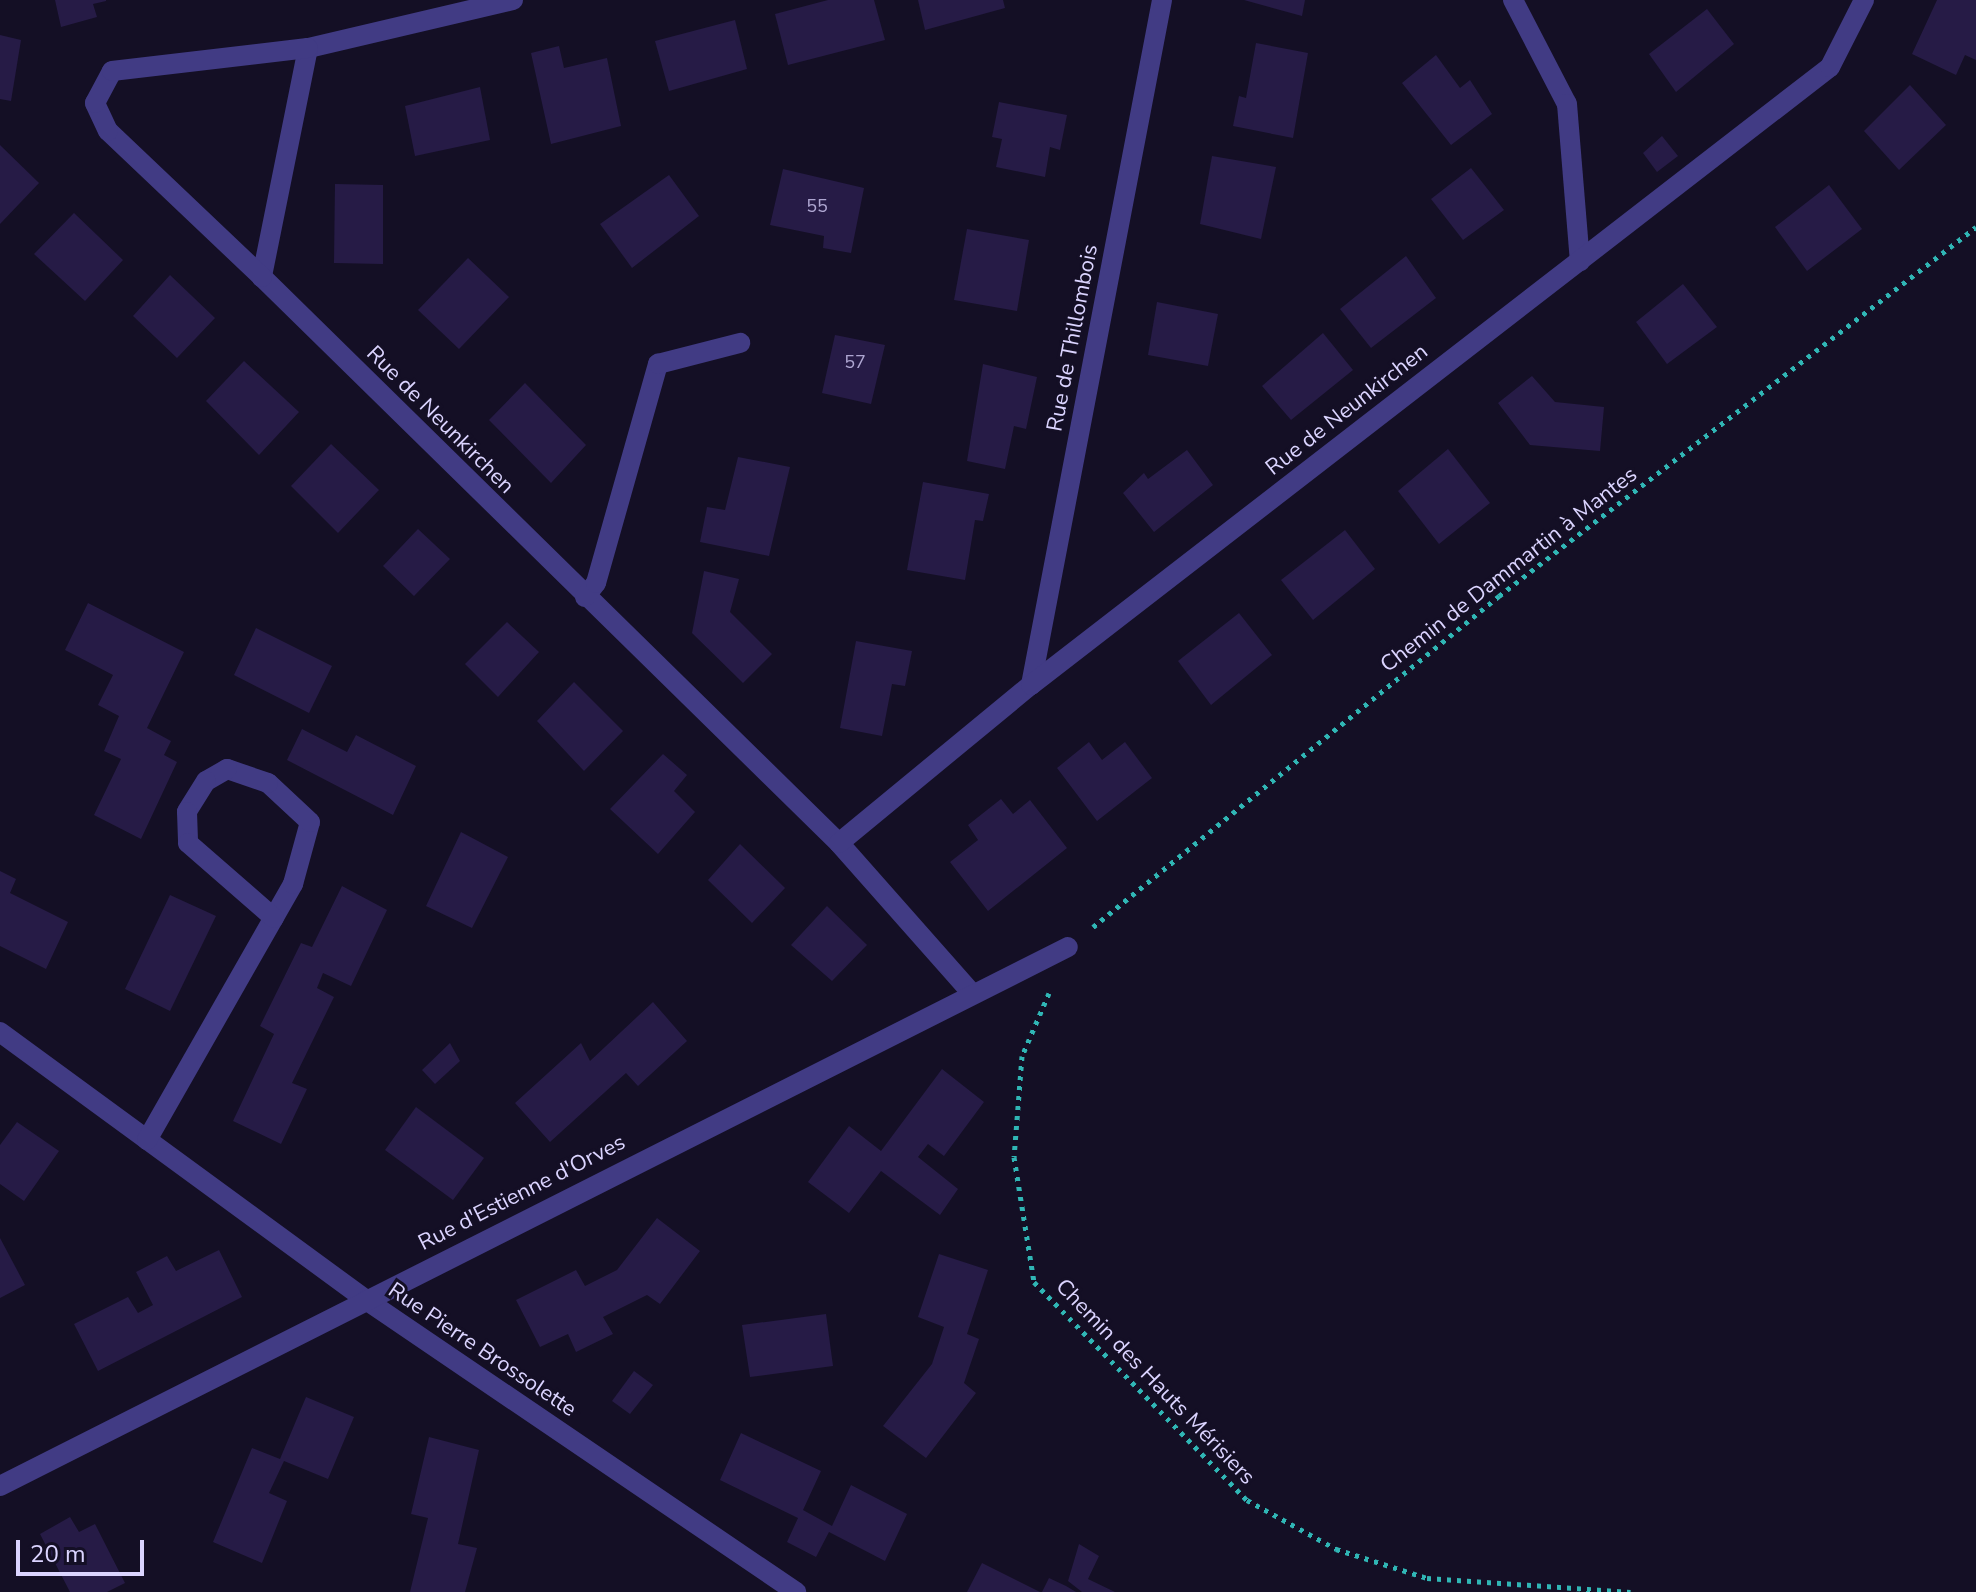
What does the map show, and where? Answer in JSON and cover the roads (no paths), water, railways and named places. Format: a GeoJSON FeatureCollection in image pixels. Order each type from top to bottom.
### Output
{"type":"FeatureCollection","features":[{"type":"Feature","properties":{"kind":"street","name":"Rue de Neunkirchen"},"geometry":{"type":"LineString","coordinates":[[513,0],[308,48],[112,71],[95,103],[108,131],[262,277],[839,843],[971,992]]}},
{"type":"Feature","properties":{"kind":"street","name":"Rue de Thillombois"},"geometry":{"type":"LineString","coordinates":[[1031,685],[1162,0]]}},
{"type":"Feature","properties":{"kind":"street"},"geometry":{"type":"LineString","coordinates":[[1513,0],[1567,104],[1580,261]]}},
{"type":"Feature","properties":{"kind":"street","name":"Rue de Neunkirchen"},"geometry":{"type":"LineString","coordinates":[[839,843],[1031,685],[1830,67],[1864,0]]}},
{"type":"Feature","properties":{"kind":"street"},"geometry":{"type":"LineString","coordinates":[[262,277],[308,48]]}},
{"type":"Feature","properties":{"kind":"street"},"geometry":{"type":"LineString","coordinates":[[585,597],[596,583],[658,364],[740,343]]}},
{"type":"Feature","properties":{"kind":"street"},"geometry":{"type":"LineString","coordinates":[[147,1140],[274,918],[293,884],[310,822],[268,783],[227,769],[206,781],[187,812],[188,843],[274,918]]}},
{"type":"Feature","properties":{"kind":"street","name":"Rue d'Estienne d'Orves"},"geometry":{"type":"LineString","coordinates":[[0,1486],[971,992],[1068,947]]}},
{"type":"Feature","properties":{"kind":"street","name":"Rue Pierre Brossolette"},"geometry":{"type":"LineString","coordinates":[[0,1032],[366,1300],[796,1592]]}}]}
